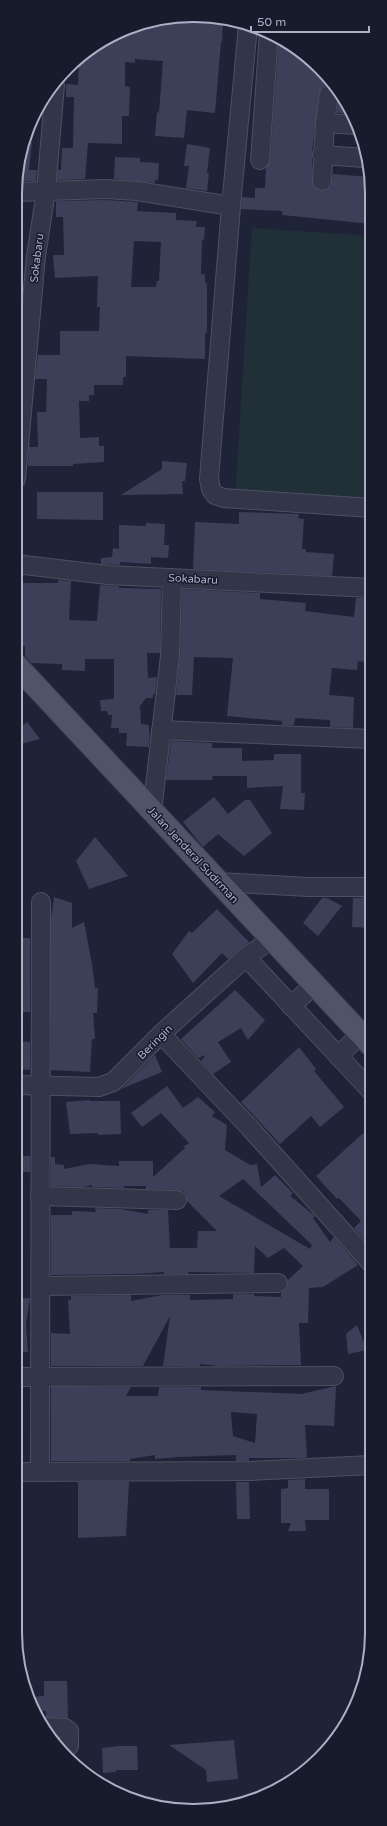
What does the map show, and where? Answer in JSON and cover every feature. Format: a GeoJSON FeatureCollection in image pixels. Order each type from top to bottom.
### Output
{"type":"FeatureCollection","features":[{"type":"Feature","properties":{"kind":"main road","name":"Jalan Jenderal Sudirman"},"geometry":{"type":"LineString","coordinates":[[22,671],[365,1039]]}},
{"type":"Feature","properties":{"kind":"street"},"geometry":{"type":"LineString","coordinates":[[248,31],[230,206],[209,479],[211,489],[215,495],[224,498],[365,508]]}},
{"type":"Feature","properties":{"kind":"street"},"geometry":{"type":"LineString","coordinates":[[260,160],[268,40]]}},
{"type":"Feature","properties":{"kind":"street","name":"Sokabaru"},"geometry":{"type":"LineString","coordinates":[[22,412],[36,256],[46,191],[55,91]]}},
{"type":"Feature","properties":{"kind":"street"},"geometry":{"type":"LineString","coordinates":[[322,182],[322,155],[329,94]]}},
{"type":"Feature","properties":{"kind":"street"},"geometry":{"type":"LineString","coordinates":[[325,123],[350,125]]}},
{"type":"Feature","properties":{"kind":"street"},"geometry":{"type":"LineString","coordinates":[[322,155],[361,158]]}},
{"type":"Feature","properties":{"kind":"street"},"geometry":{"type":"LineString","coordinates":[[22,192],[106,190],[137,191],[230,206]]}},
{"type":"Feature","properties":{"kind":"street","name":"Sokabaru"},"geometry":{"type":"LineString","coordinates":[[22,565],[108,575],[365,588]]}},
{"type":"Feature","properties":{"kind":"street"},"geometry":{"type":"LineString","coordinates":[[152,812],[170,656],[172,578]]}},
{"type":"Feature","properties":{"kind":"street"},"geometry":{"type":"LineString","coordinates":[[161,730],[365,739]]}},
{"type":"Feature","properties":{"kind":"street"},"geometry":{"type":"LineString","coordinates":[[218,882],[309,887],[365,887]]}},
{"type":"Feature","properties":{"kind":"street"},"geometry":{"type":"LineString","coordinates":[[40,1472],[41,902]]}},
{"type":"Feature","properties":{"kind":"street","name":"Beringin"},"geometry":{"type":"LineString","coordinates":[[22,1085],[99,1087],[106,1086],[113,1082],[128,1069],[161,1034],[246,957],[272,939]]}},
{"type":"Feature","properties":{"kind":"street"},"geometry":{"type":"LineString","coordinates":[[246,957],[365,1085]]}},
{"type":"Feature","properties":{"kind":"street"},"geometry":{"type":"LineString","coordinates":[[292,1006],[314,985]]}},
{"type":"Feature","properties":{"kind":"street"},"geometry":{"type":"LineString","coordinates":[[161,1034],[249,1127],[365,1256]]}},
{"type":"Feature","properties":{"kind":"street"},"geometry":{"type":"LineString","coordinates":[[338,1056],[365,1041]]}},
{"type":"Feature","properties":{"kind":"street"},"geometry":{"type":"LineString","coordinates":[[40,1196],[177,1200]]}},
{"type":"Feature","properties":{"kind":"street"},"geometry":{"type":"LineString","coordinates":[[41,1286],[241,1285],[278,1283]]}},
{"type":"Feature","properties":{"kind":"street"},"geometry":{"type":"LineString","coordinates":[[22,1376],[334,1376]]}},
{"type":"Feature","properties":{"kind":"street"},"geometry":{"type":"LineString","coordinates":[[22,1472],[251,1471],[365,1465]]}},
{"type":"Feature","properties":{"kind":"street"},"geometry":{"type":"LineString","coordinates":[[51,1727],[64,1728],[69,1731],[69,1746]]}},
{"type":"Feature","properties":{"kind":"shaded area"},"geometry":{"type":"Polygon","coordinates":[[[252,228],[365,236],[365,505],[235,497],[252,228]]]}},
{"type":"Feature","properties":{"kind":"building"},"geometry":{"type":"Polygon","coordinates":[[[182,22],[205,22],[223,24],[215,113],[187,110],[184,138],[155,136],[157,112],[159,113],[163,61],[135,59],[135,63],[125,62],[125,86],[130,87],[129,116],[122,116],[122,144],[88,143],[85,179],[57,180],[58,170],[61,170],[62,148],[73,148],[74,97],[66,97],[66,84],[78,85],[79,66],[89,57],[108,45],[138,31],[156,26],[166,26],[166,24],[182,22]]]}},
{"type":"Feature","properties":{"kind":"building"},"geometry":{"type":"Polygon","coordinates":[[[279,45],[298,57],[326,84],[321,88],[319,93],[312,154],[313,185],[317,190],[327,190],[331,186],[333,174],[365,177],[365,223],[282,215],[282,211],[241,209],[242,197],[255,198],[255,188],[265,188],[266,168],[270,161],[279,45]]]}},
{"type":"Feature","properties":{"kind":"building"},"geometry":{"type":"Polygon","coordinates":[[[338,102],[345,113],[337,113],[338,102]]]}},
{"type":"Feature","properties":{"kind":"building"},"geometry":{"type":"Polygon","coordinates":[[[30,142],[32,142],[29,170],[37,170],[36,181],[22,181],[25,160],[30,142]]]}},
{"type":"Feature","properties":{"kind":"building"},"geometry":{"type":"Polygon","coordinates":[[[187,144],[210,148],[207,173],[209,173],[207,191],[186,188],[189,166],[184,166],[187,144]]]}},
{"type":"Feature","properties":{"kind":"building"},"geometry":{"type":"Polygon","coordinates":[[[115,157],[140,158],[140,162],[159,163],[158,180],[155,180],[155,183],[114,179],[115,157]]]}},
{"type":"Feature","properties":{"kind":"building"},"geometry":{"type":"Polygon","coordinates":[[[106,200],[138,202],[137,211],[176,213],[176,220],[197,221],[196,227],[205,227],[204,240],[202,240],[201,274],[205,274],[205,283],[207,283],[207,333],[205,333],[205,359],[126,356],[126,377],[123,377],[123,385],[94,385],[94,395],[89,395],[89,401],[79,401],[80,438],[99,437],[99,446],[104,446],[104,462],[73,464],[73,466],[28,466],[29,447],[38,447],[37,412],[46,412],[47,379],[35,379],[38,355],[60,355],[60,331],[99,331],[100,307],[97,307],[98,276],[55,278],[53,255],[64,255],[63,217],[56,217],[56,201],[106,200]],[[134,241],[131,287],[156,287],[157,281],[159,281],[161,242],[134,241]]]}},
{"type":"Feature","properties":{"kind":"building"},"geometry":{"type":"Polygon","coordinates":[[[162,461],[187,463],[185,481],[182,481],[183,494],[121,495],[162,469],[162,461]]]}},
{"type":"Feature","properties":{"kind":"building"},"geometry":{"type":"Polygon","coordinates":[[[37,492],[103,492],[103,520],[37,519],[37,492]]]}},
{"type":"Feature","properties":{"kind":"building"},"geometry":{"type":"Polygon","coordinates":[[[239,512],[299,514],[298,518],[304,519],[302,549],[306,549],[306,552],[334,554],[332,576],[193,569],[195,522],[239,524],[239,512]]]}},
{"type":"Feature","properties":{"kind":"building"},"geometry":{"type":"Polygon","coordinates":[[[146,523],[165,524],[164,545],[169,545],[168,558],[151,557],[151,564],[120,562],[120,565],[101,564],[101,558],[112,557],[113,548],[119,549],[119,525],[146,526],[146,523]]]}},
{"type":"Feature","properties":{"kind":"building"},"geometry":{"type":"Polygon","coordinates":[[[58,580],[71,581],[69,620],[97,621],[100,585],[119,586],[119,588],[161,589],[160,653],[147,653],[148,678],[157,677],[155,694],[153,694],[153,698],[146,698],[140,706],[141,724],[149,725],[149,747],[126,746],[127,733],[119,733],[119,728],[111,728],[112,715],[108,715],[107,711],[101,711],[100,700],[114,699],[114,659],[85,659],[85,671],[62,670],[62,664],[31,663],[25,656],[25,646],[22,646],[22,583],[58,583],[58,580]]]}},
{"type":"Feature","properties":{"kind":"building"},"geometry":{"type":"Polygon","coordinates":[[[182,589],[260,593],[260,599],[306,603],[305,611],[354,617],[356,598],[365,598],[365,662],[358,661],[357,670],[332,668],[329,695],[354,697],[353,728],[330,727],[330,720],[295,718],[294,725],[282,725],[282,721],[227,716],[233,658],[194,657],[192,695],[176,695],[180,656],[182,589]]]}},
{"type":"Feature","properties":{"kind":"building"},"geometry":{"type":"Polygon","coordinates":[[[27,722],[40,739],[22,744],[22,726],[27,722]]]}},
{"type":"Feature","properties":{"kind":"building"},"geometry":{"type":"Polygon","coordinates":[[[171,741],[212,743],[212,748],[242,748],[242,761],[274,760],[274,754],[301,754],[301,793],[305,793],[304,810],[280,809],[283,786],[247,788],[247,776],[213,776],[212,780],[166,780],[171,741]]]}},
{"type":"Feature","properties":{"kind":"building"},"geometry":{"type":"Polygon","coordinates":[[[214,797],[228,814],[245,800],[250,800],[272,833],[244,856],[218,834],[203,847],[183,822],[214,797]]]}},
{"type":"Feature","properties":{"kind":"building"},"geometry":{"type":"Polygon","coordinates":[[[95,837],[128,876],[89,889],[76,861],[95,837]]]}},
{"type":"Feature","properties":{"kind":"building"},"geometry":{"type":"Polygon","coordinates":[[[54,897],[72,903],[72,928],[84,922],[95,988],[98,988],[97,1013],[93,1013],[95,1039],[92,1039],[90,1072],[51,1070],[51,920],[54,897]]]}},
{"type":"Feature","properties":{"kind":"building"},"geometry":{"type":"Polygon","coordinates":[[[365,897],[365,928],[352,927],[353,898],[365,897]]]}},
{"type":"Feature","properties":{"kind":"building"},"geometry":{"type":"Polygon","coordinates":[[[322,898],[327,898],[342,906],[318,936],[303,923],[322,898]]]}},
{"type":"Feature","properties":{"kind":"building"},"geometry":{"type":"Polygon","coordinates":[[[217,909],[249,942],[228,959],[222,953],[193,983],[172,954],[189,931],[192,933],[217,909]]]}},
{"type":"Feature","properties":{"kind":"building"},"geometry":{"type":"Polygon","coordinates":[[[22,938],[30,938],[30,1012],[22,1012],[22,938]]]}},
{"type":"Feature","properties":{"kind":"building"},"geometry":{"type":"Polygon","coordinates":[[[235,990],[265,1020],[248,1040],[241,1028],[218,1042],[231,1062],[213,1074],[201,1061],[206,1055],[198,1058],[181,1039],[235,990]]]}},
{"type":"Feature","properties":{"kind":"building"},"geometry":{"type":"Polygon","coordinates":[[[22,1041],[30,1042],[30,1070],[22,1069],[22,1041]]]}},
{"type":"Feature","properties":{"kind":"building"},"geometry":{"type":"Polygon","coordinates":[[[299,1047],[316,1069],[314,1071],[344,1107],[320,1127],[311,1116],[280,1144],[241,1102],[299,1047]]]}},
{"type":"Feature","properties":{"kind":"building"},"geometry":{"type":"Polygon","coordinates":[[[155,1055],[162,1072],[121,1089],[155,1055]]]}},
{"type":"Feature","properties":{"kind":"building"},"geometry":{"type":"Polygon","coordinates":[[[167,1086],[183,1108],[198,1097],[215,1112],[212,1116],[227,1125],[225,1150],[250,1165],[257,1164],[261,1187],[275,1175],[293,1193],[290,1196],[315,1216],[313,1218],[330,1242],[334,1237],[358,1265],[323,1287],[309,1288],[308,1323],[299,1323],[301,1365],[219,1366],[200,1364],[200,1366],[163,1366],[170,1316],[143,1366],[51,1366],[51,1333],[70,1334],[68,1300],[71,1300],[71,1296],[131,1295],[131,1301],[162,1295],[190,1295],[190,1300],[233,1299],[233,1294],[254,1294],[254,1296],[281,1297],[281,1293],[287,1288],[288,1280],[303,1266],[284,1248],[268,1258],[255,1246],[254,1273],[188,1272],[189,1274],[164,1274],[164,1272],[134,1274],[51,1275],[51,1215],[72,1215],[72,1211],[96,1212],[95,1208],[121,1209],[148,1214],[148,1210],[168,1210],[170,1248],[197,1248],[198,1231],[217,1231],[187,1201],[186,1195],[183,1191],[146,1189],[146,1186],[124,1186],[124,1188],[92,1187],[92,1185],[83,1187],[51,1186],[51,1157],[55,1157],[55,1164],[64,1165],[64,1169],[89,1164],[119,1166],[119,1161],[153,1161],[153,1177],[185,1148],[184,1146],[189,1143],[161,1113],[142,1127],[131,1113],[167,1086]],[[243,1179],[219,1196],[310,1249],[312,1245],[243,1179]]]}},
{"type":"Feature","properties":{"kind":"building"},"geometry":{"type":"Polygon","coordinates":[[[90,1100],[120,1101],[121,1134],[70,1134],[66,1102],[90,1100]]]}},
{"type":"Feature","properties":{"kind":"building"},"geometry":{"type":"Polygon","coordinates":[[[365,1131],[365,1240],[354,1228],[361,1221],[339,1198],[337,1199],[316,1176],[365,1131]]]}},
{"type":"Feature","properties":{"kind":"building"},"geometry":{"type":"Polygon","coordinates":[[[22,1156],[30,1156],[30,1172],[22,1172],[22,1156]]]}},
{"type":"Feature","properties":{"kind":"building"},"geometry":{"type":"Polygon","coordinates":[[[30,1298],[26,1324],[28,1352],[22,1352],[22,1299],[30,1298]]]}},
{"type":"Feature","properties":{"kind":"building"},"geometry":{"type":"Polygon","coordinates":[[[357,1325],[365,1345],[365,1350],[348,1354],[346,1334],[357,1325]]]}},
{"type":"Feature","properties":{"kind":"building"},"geometry":{"type":"Polygon","coordinates":[[[336,1386],[334,1426],[305,1425],[307,1457],[305,1458],[249,1458],[249,1461],[236,1461],[236,1455],[155,1459],[155,1455],[130,1459],[130,1461],[51,1461],[51,1387],[131,1387],[126,1396],[158,1396],[159,1387],[201,1387],[201,1390],[301,1394],[336,1386]],[[231,1412],[233,1436],[255,1443],[257,1414],[231,1412]]]}},
{"type":"Feature","properties":{"kind":"building"},"geometry":{"type":"Polygon","coordinates":[[[305,1479],[305,1489],[329,1489],[329,1520],[305,1520],[306,1531],[288,1531],[291,1523],[281,1523],[281,1489],[288,1488],[288,1480],[305,1479]]]}},
{"type":"Feature","properties":{"kind":"building"},"geometry":{"type":"Polygon","coordinates":[[[78,1482],[129,1482],[126,1536],[78,1538],[78,1482]]]}},
{"type":"Feature","properties":{"kind":"building"},"geometry":{"type":"Polygon","coordinates":[[[236,1482],[249,1482],[250,1519],[237,1519],[236,1482]]]}},
{"type":"Feature","properties":{"kind":"building"},"geometry":{"type":"Polygon","coordinates":[[[44,1681],[67,1681],[68,1718],[46,1717],[46,1711],[42,1711],[35,1697],[44,1696],[44,1681]]]}},
{"type":"Feature","properties":{"kind":"building"},"geometry":{"type":"Polygon","coordinates":[[[234,1740],[238,1779],[207,1782],[206,1770],[169,1745],[234,1740]]]}},
{"type":"Feature","properties":{"kind":"building"},"geometry":{"type":"Polygon","coordinates":[[[137,1746],[138,1770],[116,1770],[116,1772],[103,1773],[102,1748],[137,1746]]]}}]}
